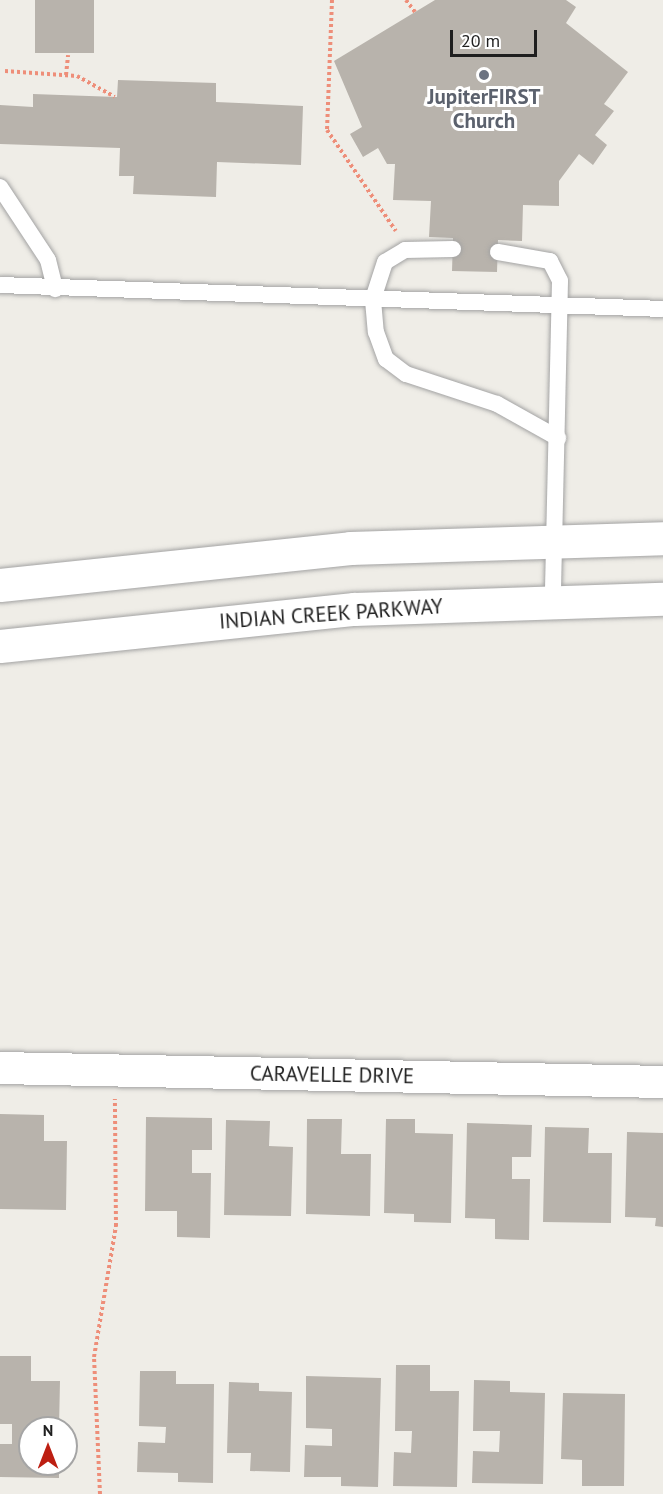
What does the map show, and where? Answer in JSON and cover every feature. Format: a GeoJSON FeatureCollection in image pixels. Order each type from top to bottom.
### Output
{"type":"FeatureCollection","features":[{"type":"Feature","properties":{"kind":"street"},"geometry":{"type":"LineString","coordinates":[[0,585],[350,549],[663,538]]}},
{"type":"Feature","properties":{"kind":"street","name":"INDIAN CREEK PARKWAY"},"geometry":{"type":"LineString","coordinates":[[0,646],[354,609],[553,601],[663,600]]}},
{"type":"Feature","properties":{"kind":"street","name":"CARAVELLE DRIVE"},"geometry":{"type":"LineString","coordinates":[[0,1068],[663,1082]]}},
{"type":"Feature","properties":{"kind":"lane"},"geometry":{"type":"LineString","coordinates":[[0,188],[48,260],[55,289]]}},
{"type":"Feature","properties":{"kind":"lane"},"geometry":{"type":"LineString","coordinates":[[453,249],[405,250],[393,255],[379,274],[373,300],[376,332],[386,359],[406,374],[497,404],[558,438]]}},
{"type":"Feature","properties":{"kind":"lane"},"geometry":{"type":"LineString","coordinates":[[498,252],[550,261],[560,281],[553,601]]}},
{"type":"Feature","properties":{"kind":"lane"},"geometry":{"type":"LineString","coordinates":[[0,285],[55,289],[663,309]]}},
{"type":"Feature","properties":{"kind":"path"},"geometry":{"type":"LineString","coordinates":[[332,0],[327,130],[399,236]]}},
{"type":"Feature","properties":{"kind":"path"},"geometry":{"type":"LineString","coordinates":[[406,0],[415,12]]}},
{"type":"Feature","properties":{"kind":"path"},"geometry":{"type":"LineString","coordinates":[[66,75],[68,55]]}},
{"type":"Feature","properties":{"kind":"path"},"geometry":{"type":"LineString","coordinates":[[5,71],[77,76],[115,97]]}},
{"type":"Feature","properties":{"kind":"path"},"geometry":{"type":"LineString","coordinates":[[100,1494],[94,1357],[116,1226],[115,1096]]}},
{"type":"Feature","properties":{"kind":"building"},"geometry":{"type":"Polygon","coordinates":[[[35,0],[94,0],[94,53],[35,53],[35,0]]]}},
{"type":"Feature","properties":{"kind":"building"},"geometry":{"type":"Polygon","coordinates":[[[435,0],[566,0],[576,7],[566,23],[628,72],[604,104],[614,111],[595,135],[607,145],[593,165],[579,154],[559,181],[559,206],[523,205],[522,241],[498,240],[497,272],[452,271],[453,238],[429,237],[431,201],[393,200],[395,164],[387,164],[378,148],[363,157],[350,134],[362,127],[334,61],[435,0]]]}},
{"type":"Feature","properties":{"kind":"building"},"geometry":{"type":"Polygon","coordinates":[[[118,80],[216,83],[216,102],[303,106],[301,165],[217,162],[216,197],[133,194],[134,176],[119,176],[120,148],[0,144],[0,105],[33,107],[33,94],[117,97],[118,80]]]}},
{"type":"Feature","properties":{"kind":"building"},"geometry":{"type":"Polygon","coordinates":[[[0,1114],[44,1115],[44,1141],[67,1141],[66,1210],[0,1209],[0,1114]]]}},
{"type":"Feature","properties":{"kind":"building"},"geometry":{"type":"Polygon","coordinates":[[[146,1117],[212,1118],[212,1150],[192,1150],[192,1173],[211,1173],[210,1238],[177,1237],[177,1211],[145,1211],[146,1117]]]}},
{"type":"Feature","properties":{"kind":"building"},"geometry":{"type":"Polygon","coordinates":[[[307,1119],[342,1119],[341,1154],[371,1154],[370,1216],[306,1214],[307,1119]]]}},
{"type":"Feature","properties":{"kind":"building"},"geometry":{"type":"Polygon","coordinates":[[[386,1119],[415,1119],[415,1133],[453,1134],[451,1223],[414,1222],[414,1214],[384,1213],[386,1119]]]}},
{"type":"Feature","properties":{"kind":"building"},"geometry":{"type":"Polygon","coordinates":[[[226,1120],[270,1121],[269,1146],[293,1147],[291,1216],[224,1215],[226,1120]]]}},
{"type":"Feature","properties":{"kind":"building"},"geometry":{"type":"Polygon","coordinates":[[[467,1123],[532,1125],[531,1157],[512,1157],[512,1179],[530,1179],[529,1240],[495,1239],[495,1219],[465,1218],[467,1123]]]}},
{"type":"Feature","properties":{"kind":"building"},"geometry":{"type":"Polygon","coordinates":[[[545,1127],[589,1128],[588,1153],[612,1153],[611,1223],[543,1222],[545,1127]]]}},
{"type":"Feature","properties":{"kind":"building"},"geometry":{"type":"Polygon","coordinates":[[[627,1132],[663,1133],[663,1227],[655,1226],[656,1218],[625,1217],[627,1132]]]}},
{"type":"Feature","properties":{"kind":"building"},"geometry":{"type":"Polygon","coordinates":[[[0,1356],[31,1356],[31,1381],[60,1381],[59,1416],[18,1416],[18,1476],[59,1476],[59,1478],[0,1477],[0,1444],[12,1444],[12,1424],[0,1424],[0,1356]]]}},
{"type":"Feature","properties":{"kind":"building"},"geometry":{"type":"Polygon","coordinates":[[[396,1365],[430,1365],[430,1391],[459,1391],[457,1487],[393,1486],[394,1452],[411,1453],[412,1431],[395,1431],[396,1365]]]}},
{"type":"Feature","properties":{"kind":"building"},"geometry":{"type":"Polygon","coordinates":[[[140,1371],[176,1371],[176,1384],[214,1384],[213,1483],[178,1482],[178,1473],[137,1472],[138,1442],[165,1443],[166,1427],[139,1426],[140,1371]]]}},
{"type":"Feature","properties":{"kind":"building"},"geometry":{"type":"Polygon","coordinates":[[[306,1376],[381,1378],[378,1487],[341,1486],[341,1477],[304,1477],[305,1445],[332,1446],[332,1429],[306,1428],[306,1376]]]}},
{"type":"Feature","properties":{"kind":"building"},"geometry":{"type":"Polygon","coordinates":[[[474,1380],[510,1381],[510,1392],[545,1393],[543,1484],[472,1483],[473,1451],[499,1452],[500,1431],[473,1431],[474,1380]]]}},
{"type":"Feature","properties":{"kind":"building"},"geometry":{"type":"Polygon","coordinates":[[[229,1382],[259,1383],[259,1391],[292,1392],[290,1472],[250,1471],[251,1453],[227,1453],[229,1382]]]}},
{"type":"Feature","properties":{"kind":"building"},"geometry":{"type":"Polygon","coordinates":[[[563,1393],[625,1394],[624,1486],[582,1486],[582,1460],[561,1459],[563,1393]]]}},
{"type":"Feature","properties":{"kind":"place","name":"JupiterFIRST Church"},"geometry":{"type":"Point","coordinates":[484,75]}}]}
